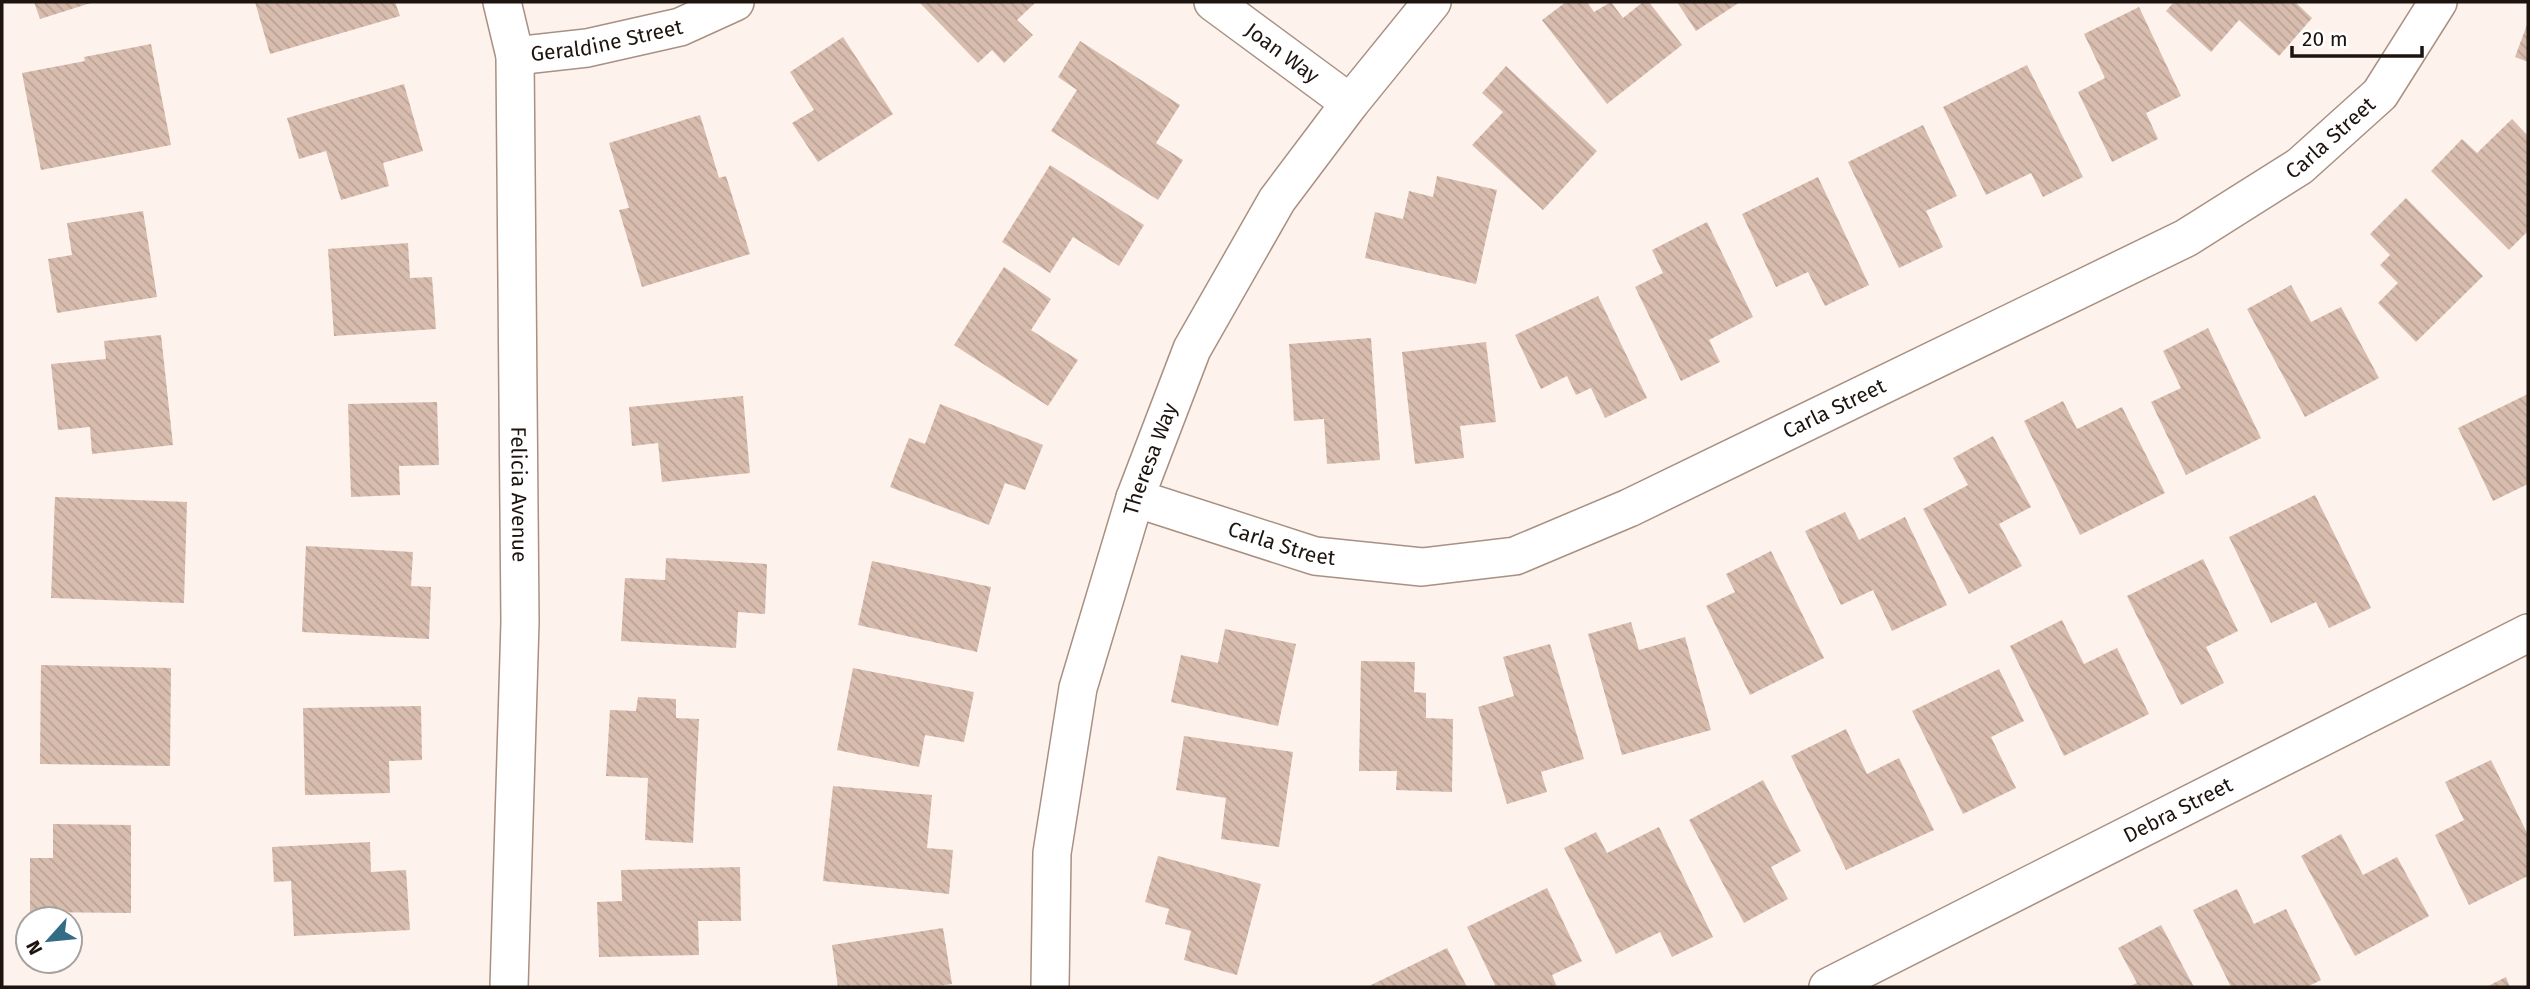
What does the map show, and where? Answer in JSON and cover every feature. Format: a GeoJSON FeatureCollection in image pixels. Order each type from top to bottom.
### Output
{"type":"FeatureCollection","features":[{"type":"Feature","properties":{"kind":"street","name":"Felicia Avenue"},"geometry":{"type":"LineString","coordinates":[[502,2],[515,56],[520,622],[509,987]]}},
{"type":"Feature","properties":{"kind":"street","name":"Geraldine Street"},"geometry":{"type":"LineString","coordinates":[[515,56],[587,48],[680,27],[735,2]]}},
{"type":"Feature","properties":{"kind":"street","name":"Joan Way"},"geometry":{"type":"LineString","coordinates":[[1213,2],[1350,103]]}},
{"type":"Feature","properties":{"kind":"street","name":"Theresa Way"},"geometry":{"type":"LineString","coordinates":[[1050,987],[1052,853],[1078,688],[1135,498],[1192,349],[1277,200],[1350,103],[1432,2]]}},
{"type":"Feature","properties":{"kind":"street","name":"Carla Street"},"geometry":{"type":"LineString","coordinates":[[1135,498],[1315,556],[1422,567],[1515,556],[1629,508],[2186,239],[2300,166],[2381,94],[2438,2]]}},
{"type":"Feature","properties":{"kind":"street","name":"Debra Street"},"geometry":{"type":"LineString","coordinates":[[1828,987],[2528,633]]}},
{"type":"Feature","properties":{"kind":"building"},"geometry":{"type":"Polygon","coordinates":[[[34,2],[94,2],[40,19],[34,2]]]}},
{"type":"Feature","properties":{"kind":"building"},"geometry":{"type":"Polygon","coordinates":[[[255,2],[395,2],[400,16],[270,54],[255,2]]]}},
{"type":"Feature","properties":{"kind":"building"},"geometry":{"type":"Polygon","coordinates":[[[919,2],[1036,2],[1017,20],[1033,35],[1004,63],[992,50],[978,63],[919,2]]]}},
{"type":"Feature","properties":{"kind":"building"},"geometry":{"type":"Polygon","coordinates":[[[1566,2],[1587,2],[1594,12],[1611,2],[1623,18],[1643,2],[1649,2],[1682,45],[1607,104],[1542,20],[1566,2]]]}},
{"type":"Feature","properties":{"kind":"building"},"geometry":{"type":"Polygon","coordinates":[[[1677,2],[1740,2],[1696,31],[1677,2]]]}},
{"type":"Feature","properties":{"kind":"building"},"geometry":{"type":"Polygon","coordinates":[[[2174,2],[2295,2],[2312,18],[2279,56],[2239,20],[2211,52],[2166,11],[2174,2]]]}},
{"type":"Feature","properties":{"kind":"building"},"geometry":{"type":"Polygon","coordinates":[[[2139,7],[2181,96],[2146,113],[2158,139],[2112,162],[2078,92],[2105,78],[2084,34],[2139,7]]]}},
{"type":"Feature","properties":{"kind":"building"},"geometry":{"type":"Polygon","coordinates":[[[2528,22],[2528,62],[2515,57],[2528,22]]]}},
{"type":"Feature","properties":{"kind":"building"},"geometry":{"type":"Polygon","coordinates":[[[843,37],[893,114],[818,162],[792,123],[814,110],[790,72],[843,37]]]}},
{"type":"Feature","properties":{"kind":"building"},"geometry":{"type":"Polygon","coordinates":[[[1080,41],[1180,105],[1156,143],[1183,160],[1158,200],[1051,131],[1077,90],[1058,77],[1080,41]]]}},
{"type":"Feature","properties":{"kind":"building"},"geometry":{"type":"Polygon","coordinates":[[[151,44],[171,145],[41,170],[22,73],[85,61],[84,57],[151,44]]]}},
{"type":"Feature","properties":{"kind":"building"},"geometry":{"type":"Polygon","coordinates":[[[2027,65],[2083,177],[2043,197],[2031,173],[1986,195],[1943,107],[2027,65]]]}},
{"type":"Feature","properties":{"kind":"building"},"geometry":{"type":"Polygon","coordinates":[[[1506,66],[1597,151],[1543,210],[1472,145],[1503,112],[1482,93],[1506,66]]]}},
{"type":"Feature","properties":{"kind":"building"},"geometry":{"type":"Polygon","coordinates":[[[404,84],[423,151],[383,163],[389,186],[341,200],[326,151],[299,159],[287,118],[404,84]]]}},
{"type":"Feature","properties":{"kind":"building"},"geometry":{"type":"Polygon","coordinates":[[[700,115],[719,178],[726,176],[750,254],[642,287],[619,210],[629,208],[609,143],[700,115]]]}},
{"type":"Feature","properties":{"kind":"building"},"geometry":{"type":"Polygon","coordinates":[[[2512,119],[2528,136],[2528,231],[2509,250],[2431,171],[2462,139],[2477,153],[2512,119]]]}},
{"type":"Feature","properties":{"kind":"building"},"geometry":{"type":"Polygon","coordinates":[[[1923,125],[1957,196],[1926,211],[1943,247],[1899,268],[1848,162],[1923,125]]]}},
{"type":"Feature","properties":{"kind":"building"},"geometry":{"type":"Polygon","coordinates":[[[1050,165],[1144,225],[1119,266],[1073,237],[1050,273],[1002,242],[1050,165]]]}},
{"type":"Feature","properties":{"kind":"building"},"geometry":{"type":"Polygon","coordinates":[[[1437,176],[1497,190],[1476,284],[1365,258],[1375,212],[1403,219],[1409,191],[1433,197],[1437,176]]]}},
{"type":"Feature","properties":{"kind":"building"},"geometry":{"type":"Polygon","coordinates":[[[1818,177],[1869,285],[1825,306],[1808,272],[1776,287],[1742,214],[1818,177]]]}},
{"type":"Feature","properties":{"kind":"building"},"geometry":{"type":"Polygon","coordinates":[[[2406,198],[2483,276],[2416,342],[2378,303],[2398,283],[2380,265],[2390,255],[2370,234],[2406,198]]]}},
{"type":"Feature","properties":{"kind":"building"},"geometry":{"type":"Polygon","coordinates":[[[143,211],[157,297],[57,313],[48,259],[72,255],[67,223],[143,211]]]}},
{"type":"Feature","properties":{"kind":"building"},"geometry":{"type":"Polygon","coordinates":[[[1707,222],[1753,317],[1709,340],[1720,362],[1681,381],[1635,287],[1663,273],[1652,250],[1707,222]]]}},
{"type":"Feature","properties":{"kind":"building"},"geometry":{"type":"Polygon","coordinates":[[[408,243],[410,278],[432,277],[436,329],[334,336],[328,249],[408,243]]]}},
{"type":"Feature","properties":{"kind":"building"},"geometry":{"type":"Polygon","coordinates":[[[1004,267],[1051,299],[1031,330],[1078,360],[1048,406],[954,345],[1004,267]]]}},
{"type":"Feature","properties":{"kind":"building"},"geometry":{"type":"Polygon","coordinates":[[[2291,285],[2311,322],[2341,307],[2379,378],[2305,417],[2247,309],[2291,285]]]}},
{"type":"Feature","properties":{"kind":"building"},"geometry":{"type":"Polygon","coordinates":[[[1598,296],[1647,398],[1605,418],[1591,388],[1576,395],[1567,376],[1541,389],[1515,335],[1598,296]]]}},
{"type":"Feature","properties":{"kind":"building"},"geometry":{"type":"Polygon","coordinates":[[[2208,328],[2261,438],[2186,475],[2151,402],[2181,388],[2163,351],[2208,328]]]}},
{"type":"Feature","properties":{"kind":"building"},"geometry":{"type":"Polygon","coordinates":[[[161,335],[173,445],[92,454],[90,427],[58,430],[51,364],[106,359],[104,341],[161,335]]]}},
{"type":"Feature","properties":{"kind":"building"},"geometry":{"type":"Polygon","coordinates":[[[1371,338],[1380,460],[1327,464],[1324,419],[1294,421],[1289,344],[1371,338]]]}},
{"type":"Feature","properties":{"kind":"building"},"geometry":{"type":"Polygon","coordinates":[[[1486,342],[1496,422],[1460,426],[1464,458],[1415,464],[1402,352],[1486,342]]]}},
{"type":"Feature","properties":{"kind":"building"},"geometry":{"type":"Polygon","coordinates":[[[2528,394],[2528,484],[2493,501],[2458,428],[2528,394]]]}},
{"type":"Feature","properties":{"kind":"building"},"geometry":{"type":"Polygon","coordinates":[[[743,396],[750,473],[662,482],[658,443],[632,446],[629,407],[743,396]]]}},
{"type":"Feature","properties":{"kind":"building"},"geometry":{"type":"Polygon","coordinates":[[[2063,401],[2077,429],[2122,407],[2165,493],[2080,535],[2024,421],[2063,401]]]}},
{"type":"Feature","properties":{"kind":"building"},"geometry":{"type":"Polygon","coordinates":[[[437,402],[439,465],[399,466],[400,495],[351,497],[348,404],[437,402]]]}},
{"type":"Feature","properties":{"kind":"building"},"geometry":{"type":"Polygon","coordinates":[[[940,404],[1043,445],[1025,490],[1005,483],[989,525],[890,487],[909,438],[925,444],[940,404]]]}},
{"type":"Feature","properties":{"kind":"building"},"geometry":{"type":"Polygon","coordinates":[[[1993,436],[2031,507],[1999,524],[2022,566],[1969,594],[1923,509],[1968,485],[1953,458],[1993,436]]]}},
{"type":"Feature","properties":{"kind":"building"},"geometry":{"type":"Polygon","coordinates":[[[2315,495],[2371,608],[2329,628],[2316,602],[2271,623],[2229,537],[2315,495]]]}},
{"type":"Feature","properties":{"kind":"building"},"geometry":{"type":"Polygon","coordinates":[[[55,497],[187,502],[184,603],[51,598],[55,497]]]}},
{"type":"Feature","properties":{"kind":"building"},"geometry":{"type":"Polygon","coordinates":[[[1845,512],[1859,540],[1905,517],[1947,605],[1892,631],[1873,590],[1841,605],[1805,531],[1845,512]]]}},
{"type":"Feature","properties":{"kind":"building"},"geometry":{"type":"Polygon","coordinates":[[[306,546],[413,552],[411,586],[431,587],[429,639],[302,632],[306,546]]]}},
{"type":"Feature","properties":{"kind":"building"},"geometry":{"type":"Polygon","coordinates":[[[1771,551],[1824,658],[1750,695],[1706,606],[1735,592],[1726,574],[1771,551]]]}},
{"type":"Feature","properties":{"kind":"building"},"geometry":{"type":"Polygon","coordinates":[[[666,558],[767,564],[765,614],[738,612],[736,648],[621,641],[625,578],[665,580],[666,558]]]}},
{"type":"Feature","properties":{"kind":"building"},"geometry":{"type":"Polygon","coordinates":[[[2203,559],[2238,631],[2206,647],[2224,683],[2181,705],[2127,596],[2203,559]]]}},
{"type":"Feature","properties":{"kind":"building"},"geometry":{"type":"Polygon","coordinates":[[[872,561],[991,587],[977,652],[858,625],[872,561]]]}},
{"type":"Feature","properties":{"kind":"building"},"geometry":{"type":"Polygon","coordinates":[[[2062,620],[2084,664],[2117,648],[2149,714],[2064,756],[2010,646],[2062,620]]]}},
{"type":"Feature","properties":{"kind":"building"},"geometry":{"type":"Polygon","coordinates":[[[1631,622],[1639,650],[1685,637],[1711,730],[1622,755],[1588,634],[1631,622]]]}},
{"type":"Feature","properties":{"kind":"building"},"geometry":{"type":"Polygon","coordinates":[[[1225,629],[1296,644],[1278,726],[1171,702],[1181,655],[1218,663],[1225,629]]]}},
{"type":"Feature","properties":{"kind":"building"},"geometry":{"type":"Polygon","coordinates":[[[1550,644],[1584,759],[1541,772],[1547,792],[1507,804],[1478,707],[1514,696],[1503,657],[1550,644]]]}},
{"type":"Feature","properties":{"kind":"building"},"geometry":{"type":"Polygon","coordinates":[[[1361,661],[1415,662],[1414,692],[1426,693],[1426,718],[1453,719],[1452,792],[1396,790],[1397,771],[1359,771],[1361,661]]]}},
{"type":"Feature","properties":{"kind":"building"},"geometry":{"type":"Polygon","coordinates":[[[41,665],[171,668],[170,766],[40,764],[41,665]]]}},
{"type":"Feature","properties":{"kind":"building"},"geometry":{"type":"Polygon","coordinates":[[[853,668],[974,692],[964,742],[925,735],[919,767],[837,750],[853,668]]]}},
{"type":"Feature","properties":{"kind":"building"},"geometry":{"type":"Polygon","coordinates":[[[1999,669],[2024,721],[1991,737],[2016,788],[1963,814],[1912,711],[1999,669]]]}},
{"type":"Feature","properties":{"kind":"building"},"geometry":{"type":"Polygon","coordinates":[[[638,697],[676,699],[676,718],[699,719],[693,843],[645,840],[648,778],[606,776],[610,710],[636,711],[638,697]]]}},
{"type":"Feature","properties":{"kind":"building"},"geometry":{"type":"Polygon","coordinates":[[[421,706],[422,760],[389,761],[390,793],[305,795],[303,708],[421,706]]]}},
{"type":"Feature","properties":{"kind":"building"},"geometry":{"type":"Polygon","coordinates":[[[1846,729],[1867,774],[1899,758],[1934,830],[1846,870],[1791,756],[1846,729]]]}},
{"type":"Feature","properties":{"kind":"building"},"geometry":{"type":"Polygon","coordinates":[[[1184,736],[1293,752],[1279,847],[1221,839],[1226,798],[1176,790],[1184,736]]]}},
{"type":"Feature","properties":{"kind":"building"},"geometry":{"type":"Polygon","coordinates":[[[2491,760],[2528,835],[2528,876],[2469,905],[2435,835],[2464,820],[2445,782],[2491,760]]]}},
{"type":"Feature","properties":{"kind":"building"},"geometry":{"type":"Polygon","coordinates":[[[1763,780],[1801,851],[1771,867],[1788,899],[1744,923],[1689,820],[1763,780]]]}},
{"type":"Feature","properties":{"kind":"building"},"geometry":{"type":"Polygon","coordinates":[[[833,786],[932,795],[927,848],[953,850],[949,894],[823,881],[833,786]]]}},
{"type":"Feature","properties":{"kind":"building"},"geometry":{"type":"Polygon","coordinates":[[[53,824],[131,825],[131,913],[84,913],[84,905],[30,905],[30,858],[53,858],[53,824]]]}},
{"type":"Feature","properties":{"kind":"building"},"geometry":{"type":"Polygon","coordinates":[[[1659,827],[1713,937],[1672,957],[1660,932],[1616,954],[1564,848],[1596,832],[1607,853],[1659,827]]]}},
{"type":"Feature","properties":{"kind":"building"},"geometry":{"type":"Polygon","coordinates":[[[2341,834],[2363,875],[2397,857],[2429,916],[2355,956],[2301,856],[2341,834]]]}},
{"type":"Feature","properties":{"kind":"building"},"geometry":{"type":"Polygon","coordinates":[[[370,842],[371,872],[406,870],[410,930],[294,936],[291,881],[274,882],[272,847],[370,842]]]}},
{"type":"Feature","properties":{"kind":"building"},"geometry":{"type":"Polygon","coordinates":[[[1158,856],[1261,884],[1237,975],[1184,960],[1191,931],[1165,924],[1169,909],[1145,902],[1158,856]]]}},
{"type":"Feature","properties":{"kind":"building"},"geometry":{"type":"Polygon","coordinates":[[[740,867],[741,921],[698,921],[699,955],[599,957],[597,902],[622,901],[621,870],[740,867]]]}},
{"type":"Feature","properties":{"kind":"building"},"geometry":{"type":"Polygon","coordinates":[[[1547,888],[1582,961],[1552,975],[1557,987],[1496,987],[1467,927],[1547,888]]]}},
{"type":"Feature","properties":{"kind":"building"},"geometry":{"type":"Polygon","coordinates":[[[2237,889],[2254,924],[2286,909],[2321,980],[2307,987],[2231,987],[2193,910],[2237,889]]]}},
{"type":"Feature","properties":{"kind":"building"},"geometry":{"type":"Polygon","coordinates":[[[2161,925],[2194,987],[2128,987],[2137,983],[2118,948],[2161,925]]]}},
{"type":"Feature","properties":{"kind":"building"},"geometry":{"type":"Polygon","coordinates":[[[943,928],[952,984],[931,987],[838,987],[832,945],[943,928]]]}},
{"type":"Feature","properties":{"kind":"building"},"geometry":{"type":"Polygon","coordinates":[[[1447,948],[1467,987],[1367,987],[1447,948]]]}},
{"type":"Feature","properties":{"kind":"building"},"geometry":{"type":"Polygon","coordinates":[[[2506,977],[2510,987],[2486,987],[2506,977]]]}}]}
